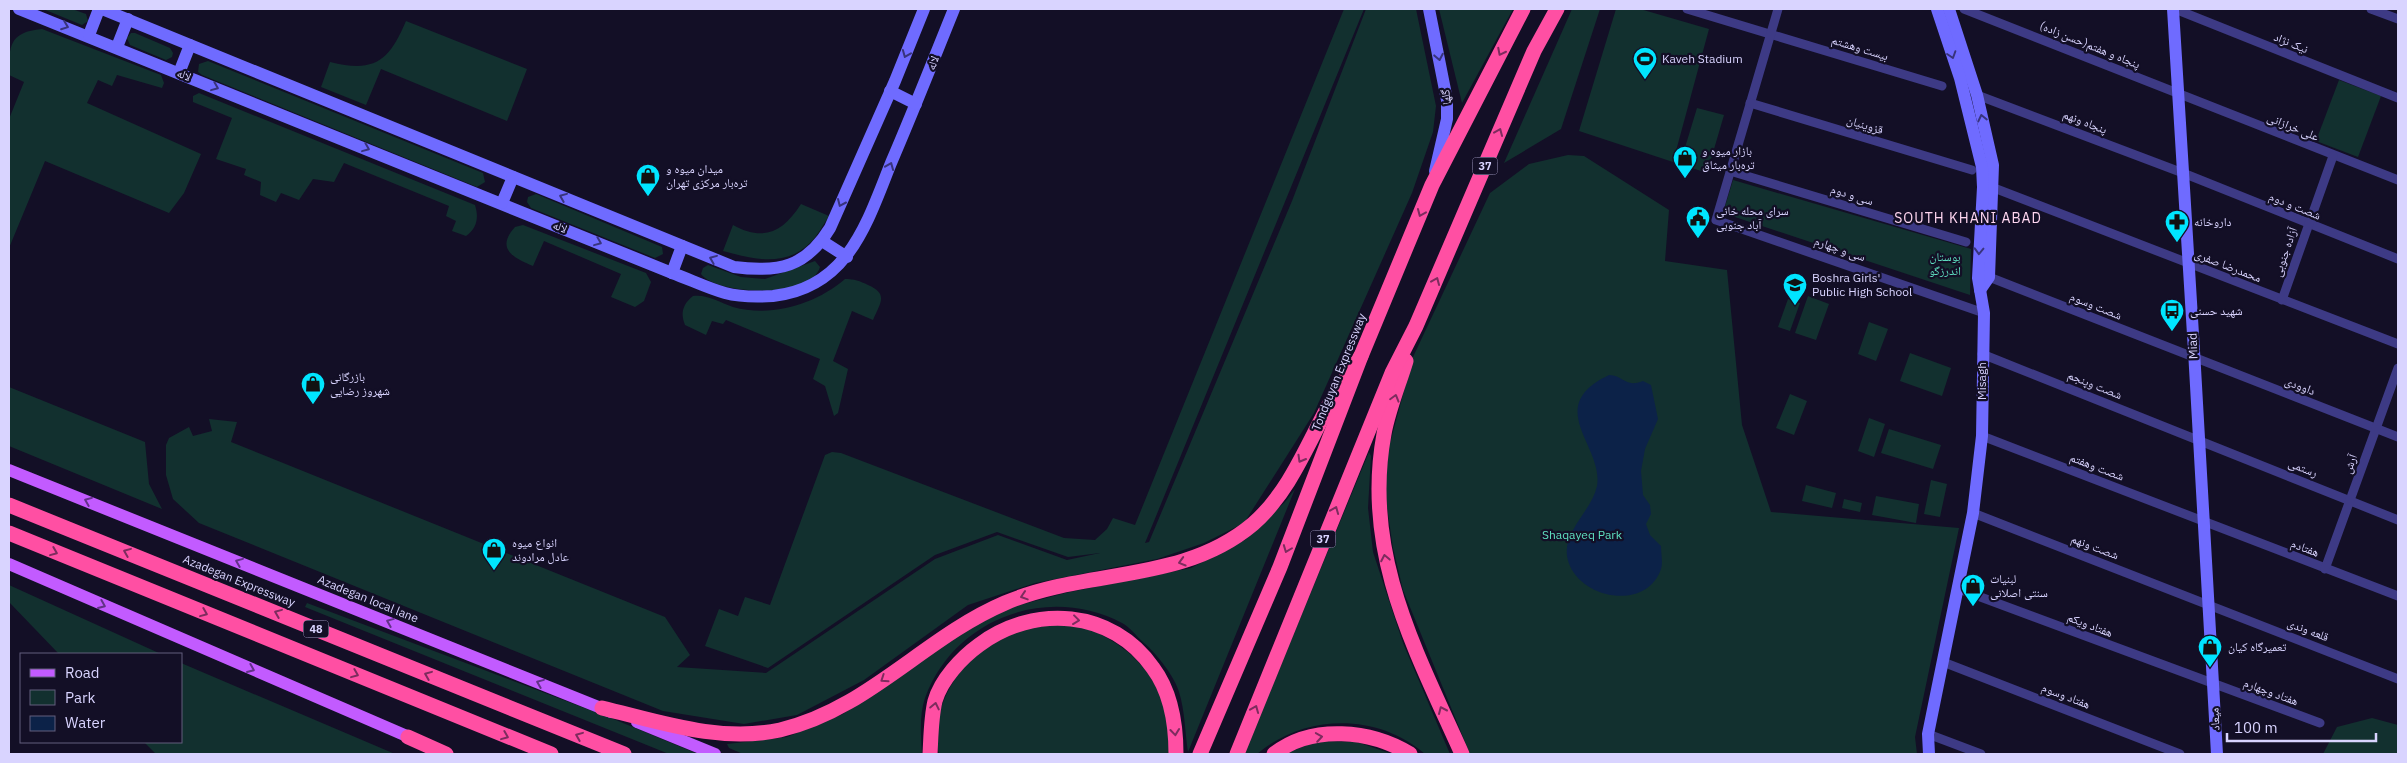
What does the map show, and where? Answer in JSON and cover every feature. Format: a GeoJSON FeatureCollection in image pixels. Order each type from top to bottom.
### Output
{"type":"FeatureCollection","features":[{"type":"Feature","properties":{"kind":"highway","name":"Tondguyan Expressway"},"geometry":{"type":"LineString","coordinates":[[1200,754],[1280,567],[1361,356],[1432,185],[1523,9]]}},
{"type":"Feature","properties":{"kind":"highway","name":"37"},"geometry":{"type":"LineString","coordinates":[[1237,754],[1392,373],[1416,326],[1534,51],[1558,9]]}},
{"type":"Feature","properties":{"kind":"highway"},"geometry":{"type":"LineString","coordinates":[[1416,326],[1384,432],[1379,472],[1380,529],[1392,588],[1410,638],[1462,754]]}},
{"type":"Feature","properties":{"kind":"highway"},"geometry":{"type":"LineString","coordinates":[[602,708],[689,729],[721,734],[757,734],[780,730],[803,724],[846,705],[953,630],[1004,603],[1055,588],[1167,567],[1208,552],[1232,540],[1267,511],[1301,461],[1336,393],[1361,356]]}},
{"type":"Feature","properties":{"kind":"highway","name":"Azadegan Expressway"},"geometry":{"type":"LineString","coordinates":[[9,505],[624,754]]}},
{"type":"Feature","properties":{"kind":"highway","name":"48"},"geometry":{"type":"LineString","coordinates":[[9,533],[551,754]]}},
{"type":"Feature","properties":{"kind":"highway"},"geometry":{"type":"LineString","coordinates":[[930,754],[936,700],[947,679],[965,656],[1002,630],[1032,620],[1057,618],[1088,621],[1109,631],[1134,646],[1149,662],[1167,693],[1174,721],[1176,754]]}},
{"type":"Feature","properties":{"kind":"highway"},"geometry":{"type":"LineString","coordinates":[[1274,754],[1302,739],[1342,734],[1359,734],[1396,746],[1410,754]]}},
{"type":"Feature","properties":{"kind":"highway"},"geometry":{"type":"LineString","coordinates":[[408,737],[446,754]]}},
{"type":"Feature","properties":{"kind":"main road","name":"Azadegan local lane"},"geometry":{"type":"LineString","coordinates":[[9,470],[715,754]]}},
{"type":"Feature","properties":{"kind":"main road"},"geometry":{"type":"LineString","coordinates":[[9,564],[408,737],[454,754]]}},
{"type":"Feature","properties":{"kind":"street","name":"لاله"},"geometry":{"type":"LineString","coordinates":[[19,9],[89,35],[672,273],[725,293],[764,297],[785,295],[809,286],[830,273],[847,257],[869,218],[954,9]]}},
{"type":"Feature","properties":{"kind":"street"},"geometry":{"type":"LineString","coordinates":[[89,35],[101,9],[734,267],[756,270],[776,269],[796,263],[811,254],[822,241],[830,228],[924,9]]}},
{"type":"Feature","properties":{"kind":"street","name":"گلها"},"geometry":{"type":"LineString","coordinates":[[1429,9],[1448,100],[1448,119],[1432,185]]}},
{"type":"Feature","properties":{"kind":"street","name":"بیست وهشتم"},"geometry":{"type":"LineString","coordinates":[[1687,9],[1942,86]]}},
{"type":"Feature","properties":{"kind":"street"},"geometry":{"type":"LineString","coordinates":[[1730,171],[1778,9]]}},
{"type":"Feature","properties":{"kind":"street","name":"Misagh"},"geometry":{"type":"LineString","coordinates":[[1937,9],[1977,141],[1989,188],[1989,277]]}},
{"type":"Feature","properties":{"kind":"street","name":"Misagh"},"geometry":{"type":"LineString","coordinates":[[1930,754],[1928,734],[1974,513],[1982,436],[1984,313],[1978,278],[1993,165],[1977,95],[1949,9]]}},
{"type":"Feature","properties":{"kind":"street","name":"(حسن زاده)پنجاه و هفتم"},"geometry":{"type":"LineString","coordinates":[[1964,9],[2179,94]]}},
{"type":"Feature","properties":{"kind":"street","name":"Miad"},"geometry":{"type":"LineString","coordinates":[[2174,9],[2190,265],[2193,358],[2212,684]]}},
{"type":"Feature","properties":{"kind":"street","name":"نیک نژاد"},"geometry":{"type":"LineString","coordinates":[[2174,9],[2398,98]]}},
{"type":"Feature","properties":{"kind":"street"},"geometry":{"type":"LineString","coordinates":[[2371,9],[2386,11],[2398,19]]}},
{"type":"Feature","properties":{"kind":"street"},"geometry":{"type":"LineString","coordinates":[[117,47],[128,19]]}},
{"type":"Feature","properties":{"kind":"street"},"geometry":{"type":"LineString","coordinates":[[179,73],[190,45]]}},
{"type":"Feature","properties":{"kind":"street"},"geometry":{"type":"LineString","coordinates":[[890,91],[916,104]]}},
{"type":"Feature","properties":{"kind":"street","name":"علی خرازانی"},"geometry":{"type":"LineString","coordinates":[[2179,94],[2332,156],[2398,180]]}},
{"type":"Feature","properties":{"kind":"street","name":"پنجاه ونهم"},"geometry":{"type":"LineString","coordinates":[[1977,95],[2184,173]]}},
{"type":"Feature","properties":{"kind":"street","name":"قزوینیان"},"geometry":{"type":"LineString","coordinates":[[1750,103],[1972,170]]}},
{"type":"Feature","properties":{"kind":"street","name":"آزاده جنوبی"},"geometry":{"type":"LineString","coordinates":[[2282,300],[2332,156]]}},
{"type":"Feature","properties":{"kind":"street","name":"سی و چهارم"},"geometry":{"type":"LineString","coordinates":[[1730,171],[1716,220],[1984,313]]}},
{"type":"Feature","properties":{"kind":"street","name":"سی و دوم"},"geometry":{"type":"LineString","coordinates":[[1730,171],[1966,242]]}},
{"type":"Feature","properties":{"kind":"street","name":"شصت و دوم"},"geometry":{"type":"LineString","coordinates":[[2184,173],[2308,225],[2398,259]]}},
{"type":"Feature","properties":{"kind":"street"},"geometry":{"type":"LineString","coordinates":[[502,203],[513,177]]}},
{"type":"Feature","properties":{"kind":"street","name":"محمدرضا صفری"},"geometry":{"type":"LineString","coordinates":[[1989,188],[2398,344]]}},
{"type":"Feature","properties":{"kind":"street"},"geometry":{"type":"LineString","coordinates":[[822,241],[847,257]]}},
{"type":"Feature","properties":{"kind":"street"},"geometry":{"type":"LineString","coordinates":[[672,273],[682,246]]}},
{"type":"Feature","properties":{"kind":"street"},"geometry":{"type":"LineString","coordinates":[[1980,290],[1989,277]]}},
{"type":"Feature","properties":{"kind":"street","name":"شصت وسوم"},"geometry":{"type":"LineString","coordinates":[[1989,277],[2193,358]]}},
{"type":"Feature","properties":{"kind":"street","name":"شصت وپنجم"},"geometry":{"type":"LineString","coordinates":[[1982,354],[2198,440]]}},
{"type":"Feature","properties":{"kind":"street","name":"داوودی"},"geometry":{"type":"LineString","coordinates":[[2193,358],[2398,437]]}},
{"type":"Feature","properties":{"kind":"street","name":"آرش"},"geometry":{"type":"LineString","coordinates":[[2325,569],[2398,368]]}},
{"type":"Feature","properties":{"kind":"street","name":"شصت وهفتم"},"geometry":{"type":"LineString","coordinates":[[1982,436],[2203,522]]}},
{"type":"Feature","properties":{"kind":"street","name":"رستمی"},"geometry":{"type":"LineString","coordinates":[[2198,440],[2398,520]]}},
{"type":"Feature","properties":{"kind":"street","name":"شصت ونهم"},"geometry":{"type":"LineString","coordinates":[[1974,513],[2208,605]]}},
{"type":"Feature","properties":{"kind":"street","name":"هفتادم"},"geometry":{"type":"LineString","coordinates":[[2203,522],[2398,596]]}},
{"type":"Feature","properties":{"kind":"street","name":"هفتاد ویکم"},"geometry":{"type":"LineString","coordinates":[[1959,589],[2212,684]]}},
{"type":"Feature","properties":{"kind":"street","name":"قلعه وندی"},"geometry":{"type":"LineString","coordinates":[[2208,605],[2398,680]]}},
{"type":"Feature","properties":{"kind":"street","name":"هفتاد وسوم"},"geometry":{"type":"LineString","coordinates":[[1944,662],[2180,754]]}},
{"type":"Feature","properties":{"kind":"street","name":"هفتاد وچهارم"},"geometry":{"type":"LineString","coordinates":[[2212,684],[2320,723]]}},
{"type":"Feature","properties":{"kind":"street","name":"میعاد"},"geometry":{"type":"LineString","coordinates":[[2212,684],[2216,754]]}},
{"type":"Feature","properties":{"kind":"street"},"geometry":{"type":"LineString","coordinates":[[1928,734],[1982,754]]}},
{"type":"Feature","properties":{"kind":"green space"},"geometry":{"type":"Polygon","coordinates":[[[43,9],[72,9],[86,14],[88,21],[82,25],[43,9]]]}},
{"type":"Feature","properties":{"kind":"green space"},"geometry":{"type":"Polygon","coordinates":[[[1344,9],[1364,9],[1145,543],[1149,542],[1292,201],[1366,9],[1416,9],[1436,106],[1433,132],[1412,193],[1314,413],[1244,523],[1204,543],[1157,559],[1035,583],[968,605],[864,680],[797,715],[744,724],[663,711],[199,523],[173,499],[166,475],[166,445],[169,438],[189,427],[193,436],[212,431],[209,419],[237,422],[231,442],[665,617],[690,655],[677,667],[766,673],[935,559],[998,535],[1067,560],[1100,553],[1068,557],[997,532],[935,555],[768,668],[705,646],[719,609],[738,616],[745,597],[770,605],[825,455],[832,452],[841,453],[1064,538],[1095,540],[1107,529],[1113,518],[1135,525],[1344,9]]]}},
{"type":"Feature","properties":{"kind":"green space"},"geometry":{"type":"Polygon","coordinates":[[[1439,9],[1513,9],[1462,103],[1439,9]]]}},
{"type":"Feature","properties":{"kind":"green space"},"geometry":{"type":"Polygon","coordinates":[[[1572,9],[1600,9],[1561,129],[1504,163],[1572,9]]]}},
{"type":"Feature","properties":{"kind":"green space","name":"Kaveh Stadium"},"geometry":{"type":"Polygon","coordinates":[[[1616,9],[1640,9],[1709,29],[1673,162],[1579,131],[1616,9]]]}},
{"type":"Feature","properties":{"kind":"green space"},"geometry":{"type":"Polygon","coordinates":[[[406,21],[527,69],[507,121],[381,69],[366,105],[321,87],[330,62],[358,66],[378,61],[393,46],[406,21]]]}},
{"type":"Feature","properties":{"kind":"green space"},"geometry":{"type":"Polygon","coordinates":[[[42,29],[161,75],[164,83],[162,88],[117,75],[112,86],[98,80],[87,103],[201,154],[184,193],[169,213],[45,161],[9,248],[9,119],[24,82],[9,75],[11,48],[17,37],[23,33],[42,29]]]}},
{"type":"Feature","properties":{"kind":"green space"},"geometry":{"type":"Polygon","coordinates":[[[131,33],[170,48],[173,53],[172,57],[166,60],[130,45],[127,38],[131,33]]]}},
{"type":"Feature","properties":{"kind":"green space"},"geometry":{"type":"Polygon","coordinates":[[[208,61],[483,173],[485,182],[477,187],[202,75],[198,72],[199,64],[208,61]]]}},
{"type":"Feature","properties":{"kind":"green space"},"geometry":{"type":"Polygon","coordinates":[[[2339,80],[2381,96],[2358,157],[2316,141],[2339,80]]]}},
{"type":"Feature","properties":{"kind":"green space"},"geometry":{"type":"Polygon","coordinates":[[[199,93],[475,205],[477,218],[475,226],[466,236],[452,231],[456,221],[446,216],[449,206],[344,163],[334,182],[313,179],[299,200],[281,193],[276,202],[260,195],[261,182],[244,175],[246,169],[216,159],[232,118],[193,102],[193,96],[199,93]]]}},
{"type":"Feature","properties":{"kind":"green space"},"geometry":{"type":"Polygon","coordinates":[[[1697,108],[1724,115],[1707,173],[1680,164],[1697,108]]]}},
{"type":"Feature","properties":{"kind":"green space","name":"Shaqayeq Park"},"geometry":{"type":"Polygon","coordinates":[[[1568,155],[1584,156],[1669,210],[1665,261],[1727,270],[1742,425],[1771,512],[1959,528],[1915,737],[1917,754],[1470,754],[1403,590],[1393,548],[1382,473],[1413,357],[1490,193],[1529,164],[1568,155]]]}},
{"type":"Feature","properties":{"kind":"green space","name":"بوستان اندرزگو"},"geometry":{"type":"Polygon","coordinates":[[[1733,180],[1971,249],[1970,295],[1723,213],[1733,180]]]}},
{"type":"Feature","properties":{"kind":"green space"},"geometry":{"type":"Polygon","coordinates":[[[536,194],[662,247],[663,254],[655,258],[531,208],[527,202],[528,197],[536,194]]]}},
{"type":"Feature","properties":{"kind":"green space"},"geometry":{"type":"Polygon","coordinates":[[[801,204],[829,216],[814,239],[801,250],[780,258],[768,259],[745,257],[723,251],[733,225],[754,233],[772,231],[787,221],[801,204]]]}},
{"type":"Feature","properties":{"kind":"green space"},"geometry":{"type":"Polygon","coordinates":[[[523,225],[646,273],[651,282],[644,301],[635,307],[611,297],[621,274],[544,241],[533,266],[519,260],[509,252],[507,241],[515,227],[523,225]]]}},
{"type":"Feature","properties":{"kind":"green space"},"geometry":{"type":"Polygon","coordinates":[[[815,261],[820,267],[813,277],[800,284],[783,289],[744,290],[726,287],[711,281],[701,274],[703,268],[708,265],[741,277],[765,279],[815,261]]]}},
{"type":"Feature","properties":{"kind":"green space"},"geometry":{"type":"Polygon","coordinates":[[[845,279],[860,281],[875,288],[881,296],[881,300],[873,320],[852,311],[833,361],[848,369],[838,413],[834,416],[825,386],[813,379],[820,359],[726,320],[723,324],[712,321],[706,335],[685,325],[683,321],[683,309],[693,296],[708,297],[733,307],[748,310],[777,310],[807,302],[845,279]]]}},
{"type":"Feature","properties":{"kind":"green space"},"geometry":{"type":"Polygon","coordinates":[[[1808,296],[1829,304],[1816,340],[1795,333],[1808,296]]]}},
{"type":"Feature","properties":{"kind":"green space"},"geometry":{"type":"Polygon","coordinates":[[[1788,299],[1800,303],[1790,331],[1778,327],[1788,299]]]}},
{"type":"Feature","properties":{"kind":"green space"},"geometry":{"type":"Polygon","coordinates":[[[1869,322],[1888,329],[1876,361],[1858,354],[1869,322]]]}},
{"type":"Feature","properties":{"kind":"green space"},"geometry":{"type":"Polygon","coordinates":[[[1910,353],[1951,368],[1942,396],[1900,381],[1910,353]]]}},
{"type":"Feature","properties":{"kind":"green space"},"geometry":{"type":"Polygon","coordinates":[[[9,387],[145,442],[149,484],[162,509],[9,446],[9,387]]]}},
{"type":"Feature","properties":{"kind":"green space"},"geometry":{"type":"Polygon","coordinates":[[[1790,394],[1807,401],[1794,435],[1776,428],[1790,394]]]}},
{"type":"Feature","properties":{"kind":"green space"},"geometry":{"type":"Polygon","coordinates":[[[1869,418],[1885,424],[1874,457],[1858,451],[1869,418]]]}},
{"type":"Feature","properties":{"kind":"green space"},"geometry":{"type":"Polygon","coordinates":[[[1889,429],[1941,445],[1933,469],[1881,453],[1889,429]]]}},
{"type":"Feature","properties":{"kind":"green space"},"geometry":{"type":"Polygon","coordinates":[[[1369,452],[1371,456],[1368,508],[1373,552],[1403,643],[1450,754],[1425,754],[1406,740],[1385,731],[1363,725],[1341,723],[1318,725],[1296,731],[1276,741],[1257,754],[1244,754],[1369,452]]]}},
{"type":"Feature","properties":{"kind":"green space"},"geometry":{"type":"Polygon","coordinates":[[[1931,480],[1947,484],[1940,517],[1924,514],[1931,480]]]}},
{"type":"Feature","properties":{"kind":"green space"},"geometry":{"type":"Polygon","coordinates":[[[1806,485],[1836,493],[1832,508],[1802,501],[1806,485]]]}},
{"type":"Feature","properties":{"kind":"green space"},"geometry":{"type":"Polygon","coordinates":[[[1295,489],[1188,752],[1184,714],[1177,686],[1174,679],[1149,647],[1122,623],[1093,612],[1064,607],[1035,608],[1007,616],[981,629],[958,647],[939,670],[925,698],[921,719],[922,754],[743,754],[729,748],[727,744],[787,737],[843,714],[970,626],[1008,608],[1065,593],[1191,568],[1245,540],[1285,502],[1295,489]]]}},
{"type":"Feature","properties":{"kind":"green space"},"geometry":{"type":"Polygon","coordinates":[[[1876,496],[1919,504],[1916,523],[1872,515],[1876,496]]]}},
{"type":"Feature","properties":{"kind":"green space"},"geometry":{"type":"Polygon","coordinates":[[[1844,499],[1862,503],[1860,512],[1842,508],[1844,499]]]}},
{"type":"Feature","properties":{"kind":"green space"},"geometry":{"type":"Polygon","coordinates":[[[9,585],[159,653],[58,653],[9,602],[9,585]]]}},
{"type":"Feature","properties":{"kind":"green space"},"geometry":{"type":"Polygon","coordinates":[[[307,603],[611,718],[698,754],[669,754],[305,607],[307,603]]]}},
{"type":"Feature","properties":{"kind":"green space"},"geometry":{"type":"Polygon","coordinates":[[[1032,625],[1068,625],[1092,630],[1124,649],[1137,660],[1157,687],[1163,703],[1168,719],[1170,736],[1169,754],[939,754],[937,724],[941,709],[946,695],[962,669],[988,644],[1032,625]]]}},
{"type":"Feature","properties":{"kind":"green space"},"geometry":{"type":"Polygon","coordinates":[[[182,663],[395,754],[156,754],[145,743],[182,743],[182,663]]]}},
{"type":"Feature","properties":{"kind":"green space"},"geometry":{"type":"Polygon","coordinates":[[[2372,718],[2398,725],[2398,754],[2323,754],[2337,727],[2372,718]]]}},
{"type":"Feature","properties":{"kind":"green space"},"geometry":{"type":"Polygon","coordinates":[[[1317,741],[1357,742],[1392,754],[1285,754],[1317,741]]]}},
{"type":"Feature","properties":{"kind":"water"},"geometry":{"type":"Polygon","coordinates":[[[1609,375],[1632,383],[1643,381],[1651,385],[1658,419],[1645,449],[1641,471],[1643,495],[1650,505],[1651,514],[1646,524],[1650,535],[1661,546],[1662,567],[1654,582],[1643,591],[1630,595],[1616,596],[1602,593],[1589,587],[1578,578],[1570,566],[1567,555],[1567,544],[1571,534],[1594,496],[1597,486],[1597,471],[1580,428],[1578,414],[1580,400],[1590,387],[1609,375]]]}},
{"type":"Feature","properties":{"kind":"place","name":"Kaveh Stadium"},"geometry":{"type":"Point","coordinates":[1645,80]}},
{"type":"Feature","properties":{"kind":"place","name":"بازار میوه و تره‌بار میثاق"},"geometry":{"type":"Point","coordinates":[1685,179]}},
{"type":"Feature","properties":{"kind":"place","name":"میدان میوه و تره‌بار مرکزی تهران"},"geometry":{"type":"Point","coordinates":[648,197]}},
{"type":"Feature","properties":{"kind":"place","name":"سرای محله خانی آباد جنوبی"},"geometry":{"type":"Point","coordinates":[1698,239]}},
{"type":"Feature","properties":{"kind":"place","name":"داروخانه"},"geometry":{"type":"Point","coordinates":[2177,243]}},
{"type":"Feature","properties":{"kind":"place","name":"Boshra Girls' Public High School"},"geometry":{"type":"Point","coordinates":[1795,306]}},
{"type":"Feature","properties":{"kind":"place","name":"شهید حسنی"},"geometry":{"type":"Point","coordinates":[2172,332]}},
{"type":"Feature","properties":{"kind":"place","name":"بازرگانی شهروز رضایی"},"geometry":{"type":"Point","coordinates":[313,405]}},
{"type":"Feature","properties":{"kind":"place","name":"انواع میوه عادل مرادوند"},"geometry":{"type":"Point","coordinates":[494,571]}},
{"type":"Feature","properties":{"kind":"place","name":"لبنیات سنتی اصلانی"},"geometry":{"type":"Point","coordinates":[1973,607]}},
{"type":"Feature","properties":{"kind":"place","name":"تعمیرگاه کیان"},"geometry":{"type":"Point","coordinates":[2210,668]}},
{"type":"Feature","properties":{"kind":"district","name":"SOUTH KHANI ABAD"},"geometry":{"type":"Point","coordinates":[1968,218]}}]}
